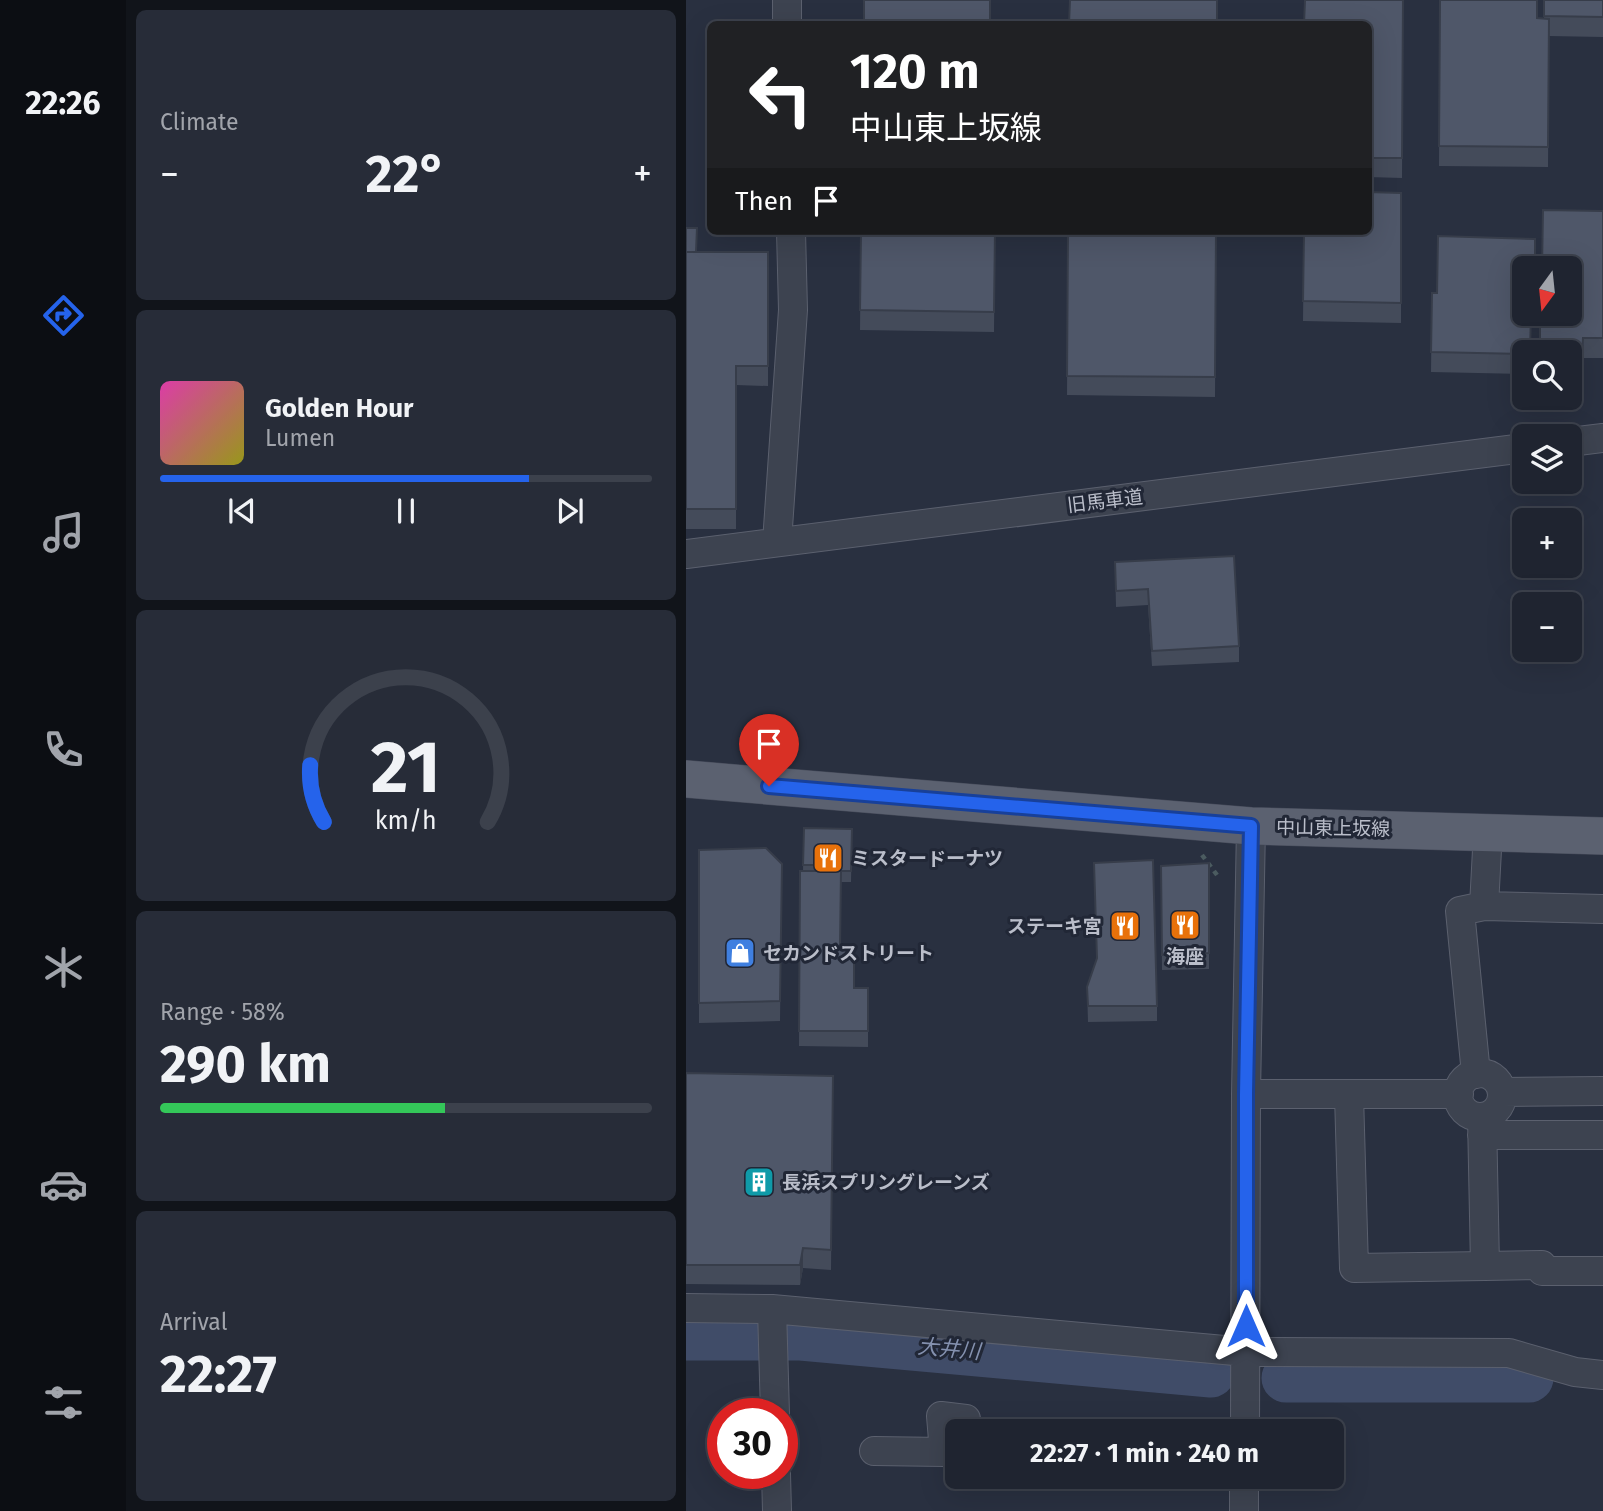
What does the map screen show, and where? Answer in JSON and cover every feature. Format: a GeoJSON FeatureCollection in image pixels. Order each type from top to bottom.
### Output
{"type":"FeatureCollection","features":[{"type":"Feature","properties":{"kind":"main road","name":"中山東上坂線"},"geometry":{"type":"LineString","coordinates":[[686,779],[1251,826],[1603,836]]}},
{"type":"Feature","properties":{"kind":"street"},"geometry":{"type":"LineString","coordinates":[[787,0],[787,21]]}},
{"type":"Feature","properties":{"kind":"street"},"geometry":{"type":"LineString","coordinates":[[777,542],[793,310],[791,235]]}},
{"type":"Feature","properties":{"kind":"street"},"geometry":{"type":"LineString","coordinates":[[1582,441],[1603,438]]}},
{"type":"Feature","properties":{"kind":"street","name":"旧馬車道"},"geometry":{"type":"LineString","coordinates":[[686,554],[1512,450]]}},
{"type":"Feature","properties":{"kind":"street"},"geometry":{"type":"LineString","coordinates":[[1245,1419],[1246,1094],[1251,826]]}},
{"type":"Feature","properties":{"kind":"street"},"geometry":{"type":"LineString","coordinates":[[1484,906],[1488,831]]}},
{"type":"Feature","properties":{"kind":"street"},"geometry":{"type":"LineString","coordinates":[[1603,909],[1484,906],[1460,911],[1468,1084],[1463,1108],[1482,1126],[1603,1135]]}},
{"type":"Feature","properties":{"kind":"street"},"geometry":{"type":"LineString","coordinates":[[1246,1094],[1349,1095],[1468,1084],[1483,1073],[1496,1080],[1502,1092],[1499,1106],[1482,1126],[1485,1266]]}},
{"type":"Feature","properties":{"kind":"street"},"geometry":{"type":"LineString","coordinates":[[1502,1092],[1603,1091]]}},
{"type":"Feature","properties":{"kind":"street"},"geometry":{"type":"LineString","coordinates":[[1349,1095],[1354,1268],[1542,1265],[1542,1271],[1603,1271]]}},
{"type":"Feature","properties":{"kind":"street"},"geometry":{"type":"LineString","coordinates":[[686,1308],[772,1309],[1246,1352],[1509,1353],[1575,1372],[1603,1375]]}},
{"type":"Feature","properties":{"kind":"street"},"geometry":{"type":"LineString","coordinates":[[772,1309],[774,1398]]}},
{"type":"Feature","properties":{"kind":"street"},"geometry":{"type":"LineString","coordinates":[[874,1451],[944,1452],[941,1416],[966,1419]]}},
{"type":"Feature","properties":{"kind":"street"},"geometry":{"type":"LineString","coordinates":[[776,1489],[777,1511]]}},
{"type":"Feature","properties":{"kind":"street"},"geometry":{"type":"LineString","coordinates":[[1244,1489],[1244,1511]]}},
{"type":"Feature","properties":{"kind":"building"},"geometry":{"type":"Polygon","coordinates":[[[864,0],[990,0],[990,21],[864,21],[864,0]]]}},
{"type":"Feature","properties":{"kind":"building"},"geometry":{"type":"Polygon","coordinates":[[[1070,0],[1217,0],[1217,21],[1069,21],[1070,0]]]}},
{"type":"Feature","properties":{"kind":"building"},"geometry":{"type":"Polygon","coordinates":[[[1305,0],[1403,0],[1402,158],[1372,158],[1372,21],[1304,21],[1305,0]]]}},
{"type":"Feature","properties":{"kind":"building"},"geometry":{"type":"Polygon","coordinates":[[[1440,0],[1537,0],[1537,18],[1549,19],[1548,147],[1439,146],[1440,0]]]}},
{"type":"Feature","properties":{"kind":"building"},"geometry":{"type":"Polygon","coordinates":[[[1544,0],[1603,0],[1603,17],[1544,16],[1544,0]]]}},
{"type":"Feature","properties":{"kind":"building"},"geometry":{"type":"Polygon","coordinates":[[[1372,192],[1401,193],[1401,303],[1303,301],[1304,235],[1372,235],[1372,192]]]}},
{"type":"Feature","properties":{"kind":"building"},"geometry":{"type":"Polygon","coordinates":[[[1543,210],[1603,211],[1603,338],[1583,338],[1582,361],[1582,340],[1540,340],[1540,326],[1582,326],[1582,256],[1542,256],[1543,210]]]}},
{"type":"Feature","properties":{"kind":"building"},"geometry":{"type":"Polygon","coordinates":[[[686,228],[697,228],[696,252],[686,252],[686,228]]]}},
{"type":"Feature","properties":{"kind":"building"},"geometry":{"type":"Polygon","coordinates":[[[861,235],[995,235],[994,312],[860,310],[861,235]]]}},
{"type":"Feature","properties":{"kind":"building"},"geometry":{"type":"Polygon","coordinates":[[[1068,235],[1216,235],[1215,377],[1067,376],[1068,235]]]}},
{"type":"Feature","properties":{"kind":"building"},"geometry":{"type":"Polygon","coordinates":[[[1438,236],[1535,239],[1535,256],[1512,256],[1512,326],[1531,326],[1530,340],[1512,340],[1512,354],[1431,352],[1432,293],[1437,293],[1438,236]]]}},
{"type":"Feature","properties":{"kind":"building"},"geometry":{"type":"Polygon","coordinates":[[[686,252],[768,252],[768,366],[736,366],[736,509],[686,509],[686,252]]]}},
{"type":"Feature","properties":{"kind":"building"},"geometry":{"type":"Polygon","coordinates":[[[1234,556],[1239,646],[1152,651],[1148,589],[1116,591],[1115,562],[1234,556]]]}},
{"type":"Feature","properties":{"kind":"building","name":"ミスタードーナツ"},"geometry":{"type":"Polygon","coordinates":[[[804,828],[852,829],[851,871],[825,871],[825,865],[803,865],[804,828]]]}},
{"type":"Feature","properties":{"kind":"building","name":"セカンドストリート"},"geometry":{"type":"Polygon","coordinates":[[[766,848],[782,864],[780,1001],[699,1003],[699,850],[766,848]]]}},
{"type":"Feature","properties":{"kind":"building","name":"ステーキ宮"},"geometry":{"type":"Polygon","coordinates":[[[1153,860],[1157,1006],[1088,1006],[1087,987],[1097,958],[1094,863],[1153,860]]]}},
{"type":"Feature","properties":{"kind":"building","name":"海座"},"geometry":{"type":"Polygon","coordinates":[[[1209,863],[1209,953],[1162,955],[1161,866],[1209,863]]]}},
{"type":"Feature","properties":{"kind":"building"},"geometry":{"type":"Polygon","coordinates":[[[800,871],[841,871],[840,949],[854,949],[854,988],[868,988],[868,1031],[799,1031],[800,871]]]}},
{"type":"Feature","properties":{"kind":"building","name":"長浜スプリングレーンズ"},"geometry":{"type":"Polygon","coordinates":[[[686,1073],[833,1076],[831,1250],[803,1248],[800,1265],[686,1265],[686,1073]]]}},
{"type":"Feature","properties":{"kind":"waterway","name":"大井川"},"geometry":{"type":"LineString","coordinates":[[686,1336],[801,1336],[1211,1373]]}},
{"type":"Feature","properties":{"kind":"waterway","name":"大井川"},"geometry":{"type":"LineString","coordinates":[[1286,1378],[1529,1378]]}},
{"type":"Feature","properties":{"kind":"place","name":"ミスタードーナツ"},"geometry":{"type":"Point","coordinates":[828,858]}},
{"type":"Feature","properties":{"kind":"place","name":"海座"},"geometry":{"type":"Point","coordinates":[1185,925]}},
{"type":"Feature","properties":{"kind":"place","name":"ステーキ宮"},"geometry":{"type":"Point","coordinates":[1125,926]}},
{"type":"Feature","properties":{"kind":"place","name":"セカンドストリート"},"geometry":{"type":"Point","coordinates":[740,953]}},
{"type":"Feature","properties":{"kind":"place","name":"長浜スプリングレーンズ"},"geometry":{"type":"Point","coordinates":[759,1182]}},
{"type":"Feature","properties":{"kind":"route"},"geometry":{"type":"LineString","coordinates":[[769,786],[1251,826],[1246,1094],[1246,1326]]}}]}
